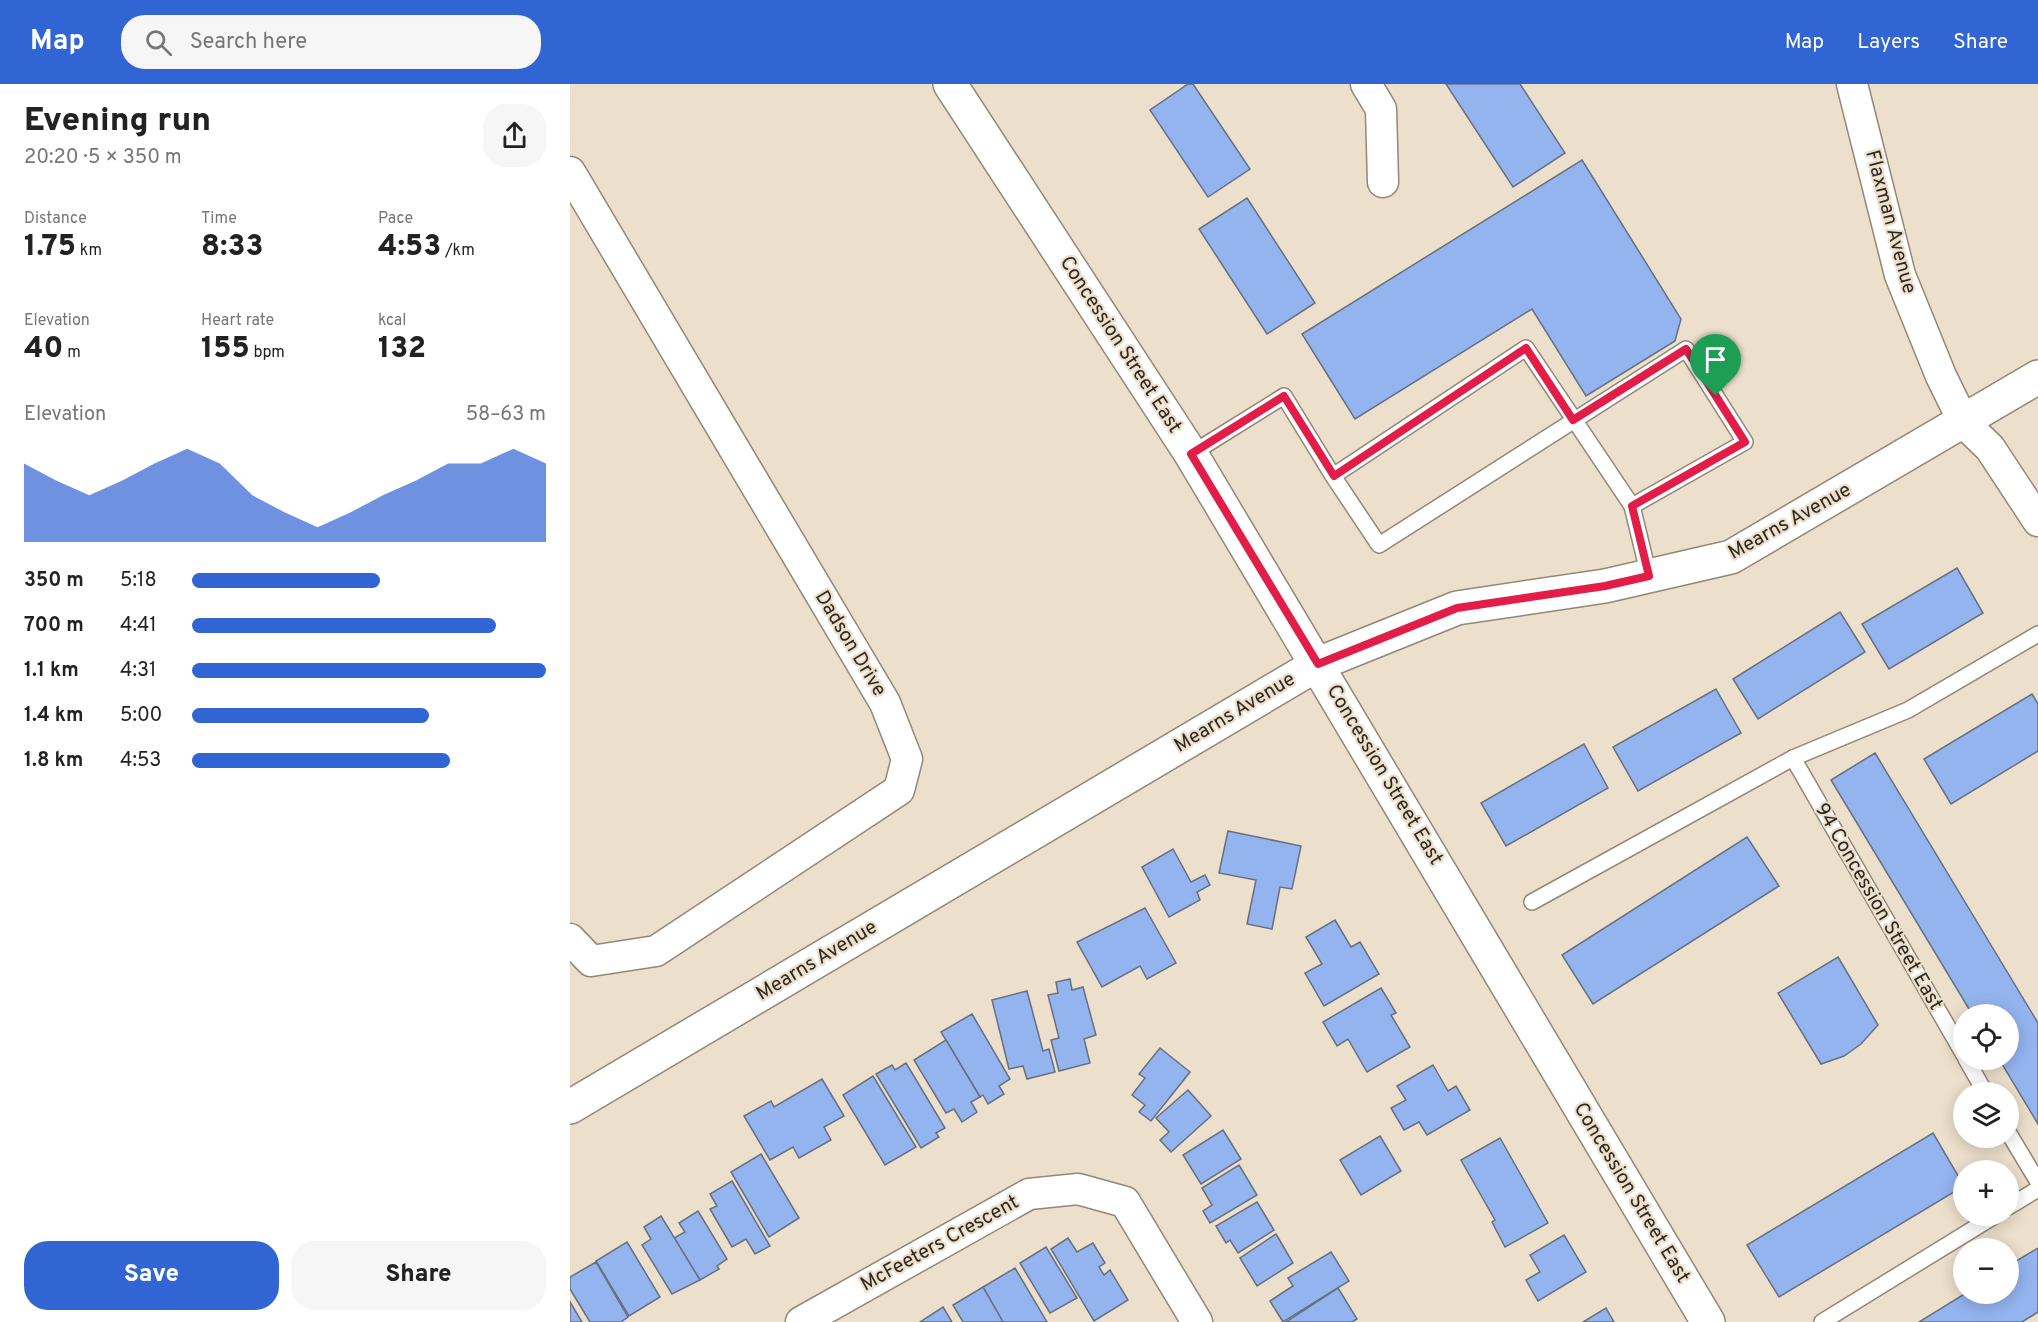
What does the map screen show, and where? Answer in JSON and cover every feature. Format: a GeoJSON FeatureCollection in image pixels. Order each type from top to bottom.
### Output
{"type":"FeatureCollection","features":[{"type":"Feature","properties":{"kind":"street","name":"Concession Street East"},"geometry":{"type":"LineString","coordinates":[[950,84],[1191,454],[1708,1322]]}},
{"type":"Feature","properties":{"kind":"street"},"geometry":{"type":"LineString","coordinates":[[1366,84],[1381,109],[1383,182]]}},
{"type":"Feature","properties":{"kind":"street","name":"Flaxman Avenue"},"geometry":{"type":"LineString","coordinates":[[1852,84],[1900,275],[1941,376],[1964,423]]}},
{"type":"Feature","properties":{"kind":"street","name":"Dadson Drive"},"geometry":{"type":"LineString","coordinates":[[570,172],[885,703],[907,759],[899,790],[656,951],[591,961],[570,939]]}},
{"type":"Feature","properties":{"kind":"street","name":"Mearns Avenue"},"geometry":{"type":"LineString","coordinates":[[570,1107],[1318,664],[1457,608],[1605,586],[1731,557],[1964,423],[2038,377]]}},
{"type":"Feature","properties":{"kind":"street"},"geometry":{"type":"LineString","coordinates":[[1964,423],[1990,448],[2038,520]]}},
{"type":"Feature","properties":{"kind":"street","name":"McFeeters Crescent"},"geometry":{"type":"LineString","coordinates":[[801,1322],[1029,1194],[1078,1189],[1125,1202],[1197,1322]]}},
{"type":"Feature","properties":{"kind":"lane"},"geometry":{"type":"LineString","coordinates":[[1334,476],[1526,348],[1632,506],[1649,576]]}},
{"type":"Feature","properties":{"kind":"lane"},"geometry":{"type":"LineString","coordinates":[[1191,454],[1284,396],[1379,545],[1686,349],[1745,442],[1632,506]]}},
{"type":"Feature","properties":{"kind":"lane"},"geometry":{"type":"LineString","coordinates":[[1532,902],[1793,758],[1908,710],[2038,634]]}},
{"type":"Feature","properties":{"kind":"lane","name":"94 Concession Street East"},"geometry":{"type":"LineString","coordinates":[[1793,758],[1953,1036]]}},
{"type":"Feature","properties":{"kind":"lane"},"geometry":{"type":"LineString","coordinates":[[2018,1148],[2038,1182]]}},
{"type":"Feature","properties":{"kind":"lane"},"geometry":{"type":"LineString","coordinates":[[2019,1200],[2038,1189]]}},
{"type":"Feature","properties":{"kind":"lane"},"geometry":{"type":"LineString","coordinates":[[1822,1322],[1978,1226]]}},
{"type":"Feature","properties":{"kind":"building"},"geometry":{"type":"Polygon","coordinates":[[[1188,84],[1193,84],[1250,169],[1208,197],[1150,110],[1188,84]]]}},
{"type":"Feature","properties":{"kind":"building"},"geometry":{"type":"Polygon","coordinates":[[[1446,84],[1520,84],[1565,153],[1513,187],[1446,84]]]}},
{"type":"Feature","properties":{"kind":"building"},"geometry":{"type":"Polygon","coordinates":[[[1582,160],[1681,319],[1675,341],[1586,396],[1532,309],[1355,419],[1302,334],[1582,160]]]}},
{"type":"Feature","properties":{"kind":"building"},"geometry":{"type":"Polygon","coordinates":[[[1247,198],[1315,303],[1267,334],[1199,229],[1247,198]]]}},
{"type":"Feature","properties":{"kind":"building"},"geometry":{"type":"Polygon","coordinates":[[[1957,568],[1983,613],[1889,669],[1862,624],[1957,568]]]}},
{"type":"Feature","properties":{"kind":"building"},"geometry":{"type":"Polygon","coordinates":[[[1840,612],[1865,652],[1758,719],[1733,679],[1840,612]]]}},
{"type":"Feature","properties":{"kind":"building"},"geometry":{"type":"Polygon","coordinates":[[[1716,689],[1741,733],[1638,791],[1613,747],[1716,689]]]}},
{"type":"Feature","properties":{"kind":"building"},"geometry":{"type":"Polygon","coordinates":[[[2032,694],[2038,704],[2038,751],[1951,804],[1924,759],[2032,694]]]}},
{"type":"Feature","properties":{"kind":"building"},"geometry":{"type":"Polygon","coordinates":[[[1584,744],[1608,788],[1506,846],[1481,803],[1584,744]]]}},
{"type":"Feature","properties":{"kind":"building"},"geometry":{"type":"Polygon","coordinates":[[[1875,753],[2038,1023],[2038,1124],[2019,1092],[2019,1082],[2013,1082],[2006,1070],[2019,1070],[2019,1004],[1966,1004],[1831,780],[1875,753]]]}},
{"type":"Feature","properties":{"kind":"building"},"geometry":{"type":"Polygon","coordinates":[[[1228,831],[1301,846],[1292,889],[1280,887],[1272,929],[1247,924],[1256,880],[1219,873],[1228,831]]]}},
{"type":"Feature","properties":{"kind":"building"},"geometry":{"type":"Polygon","coordinates":[[[1747,837],[1779,886],[1593,1004],[1562,955],[1747,837]]]}},
{"type":"Feature","properties":{"kind":"building"},"geometry":{"type":"Polygon","coordinates":[[[1173,849],[1191,882],[1205,875],[1210,885],[1197,892],[1200,900],[1169,917],[1142,867],[1173,849]]]}},
{"type":"Feature","properties":{"kind":"building"},"geometry":{"type":"Polygon","coordinates":[[[1145,908],[1176,963],[1147,979],[1140,966],[1102,987],[1077,942],[1145,908]]]}},
{"type":"Feature","properties":{"kind":"building"},"geometry":{"type":"Polygon","coordinates":[[[1335,920],[1351,947],[1360,942],[1379,974],[1324,1006],[1305,973],[1322,964],[1306,937],[1335,920]]]}},
{"type":"Feature","properties":{"kind":"building"},"geometry":{"type":"Polygon","coordinates":[[[1838,957],[1878,1025],[1861,1044],[1844,1056],[1821,1064],[1778,993],[1838,957]]]}},
{"type":"Feature","properties":{"kind":"building"},"geometry":{"type":"Polygon","coordinates":[[[1070,979],[1072,990],[1083,987],[1096,1035],[1084,1039],[1090,1063],[1059,1071],[1051,1040],[1059,1038],[1048,995],[1058,993],[1056,982],[1070,979]]]}},
{"type":"Feature","properties":{"kind":"building"},"geometry":{"type":"Polygon","coordinates":[[[1381,988],[1396,1013],[1391,1015],[1410,1047],[1367,1072],[1348,1039],[1337,1046],[1323,1022],[1381,988]]]}},
{"type":"Feature","properties":{"kind":"building"},"geometry":{"type":"Polygon","coordinates":[[[1027,991],[1043,1051],[1049,1049],[1055,1072],[1027,1079],[1023,1066],[1009,1069],[992,1000],[1027,991]]]}},
{"type":"Feature","properties":{"kind":"building"},"geometry":{"type":"Polygon","coordinates":[[[972,1014],[1010,1079],[999,1086],[1004,1094],[988,1104],[983,1095],[980,1097],[941,1032],[972,1014]]]}},
{"type":"Feature","properties":{"kind":"building"},"geometry":{"type":"Polygon","coordinates":[[[946,1040],[980,1097],[971,1102],[977,1112],[962,1122],[954,1109],[946,1113],[914,1060],[946,1040]]]}},
{"type":"Feature","properties":{"kind":"building"},"geometry":{"type":"Polygon","coordinates":[[[1160,1048],[1190,1072],[1151,1121],[1139,1112],[1145,1105],[1132,1095],[1145,1078],[1139,1074],[1160,1048]]]}},
{"type":"Feature","properties":{"kind":"building"},"geometry":{"type":"Polygon","coordinates":[[[906,1063],[945,1128],[936,1133],[939,1137],[921,1148],[876,1074],[892,1065],[895,1070],[906,1063]]]}},
{"type":"Feature","properties":{"kind":"building"},"geometry":{"type":"Polygon","coordinates":[[[1433,1065],[1448,1091],[1456,1086],[1470,1110],[1427,1135],[1419,1122],[1404,1130],[1391,1108],[1406,1100],[1397,1086],[1433,1065]]]}},
{"type":"Feature","properties":{"kind":"building"},"geometry":{"type":"Polygon","coordinates":[[[873,1076],[916,1147],[885,1165],[843,1095],[873,1076]]]}},
{"type":"Feature","properties":{"kind":"building"},"geometry":{"type":"Polygon","coordinates":[[[822,1079],[844,1116],[824,1127],[831,1140],[799,1158],[793,1147],[770,1160],[744,1116],[771,1101],[774,1107],[822,1079]]]}},
{"type":"Feature","properties":{"kind":"building"},"geometry":{"type":"Polygon","coordinates":[[[1188,1090],[1211,1116],[1171,1152],[1160,1140],[1169,1132],[1156,1118],[1188,1090]]]}},
{"type":"Feature","properties":{"kind":"building"},"geometry":{"type":"Polygon","coordinates":[[[1223,1130],[1241,1159],[1201,1184],[1183,1155],[1223,1130]]]}},
{"type":"Feature","properties":{"kind":"building"},"geometry":{"type":"Polygon","coordinates":[[[1933,1133],[1953,1167],[1953,1193],[1779,1297],[1747,1245],[1933,1133]]]}},
{"type":"Feature","properties":{"kind":"building"},"geometry":{"type":"Polygon","coordinates":[[[1380,1136],[1401,1171],[1361,1195],[1340,1160],[1380,1136]]]}},
{"type":"Feature","properties":{"kind":"building"},"geometry":{"type":"Polygon","coordinates":[[[1500,1138],[1548,1223],[1505,1247],[1492,1222],[1495,1220],[1461,1160],[1500,1138]]]}},
{"type":"Feature","properties":{"kind":"building"},"geometry":{"type":"Polygon","coordinates":[[[761,1154],[799,1218],[769,1237],[731,1172],[761,1154]]]}},
{"type":"Feature","properties":{"kind":"building"},"geometry":{"type":"Polygon","coordinates":[[[1239,1165],[1257,1195],[1210,1223],[1203,1211],[1212,1205],[1202,1188],[1239,1165]]]}},
{"type":"Feature","properties":{"kind":"building"},"geometry":{"type":"Polygon","coordinates":[[[732,1181],[770,1246],[755,1254],[746,1239],[732,1247],[710,1209],[717,1206],[710,1194],[732,1181]]]}},
{"type":"Feature","properties":{"kind":"building"},"geometry":{"type":"Polygon","coordinates":[[[1257,1202],[1274,1230],[1238,1253],[1230,1240],[1226,1243],[1216,1226],[1257,1202]]]}},
{"type":"Feature","properties":{"kind":"building"},"geometry":{"type":"Polygon","coordinates":[[[698,1211],[727,1259],[717,1266],[719,1269],[700,1280],[674,1238],[685,1232],[679,1223],[698,1211]]]}},
{"type":"Feature","properties":{"kind":"building"},"geometry":{"type":"Polygon","coordinates":[[[661,1216],[700,1280],[672,1294],[642,1245],[651,1239],[644,1227],[661,1216]]]}},
{"type":"Feature","properties":{"kind":"building"},"geometry":{"type":"Polygon","coordinates":[[[1276,1234],[1293,1263],[1257,1286],[1240,1258],[1276,1234]]]}},
{"type":"Feature","properties":{"kind":"building"},"geometry":{"type":"Polygon","coordinates":[[[1564,1235],[1586,1272],[1538,1301],[1526,1280],[1540,1272],[1530,1255],[1564,1235]]]}},
{"type":"Feature","properties":{"kind":"building"},"geometry":{"type":"Polygon","coordinates":[[[1068,1238],[1077,1252],[1093,1243],[1105,1263],[1099,1267],[1104,1275],[1110,1270],[1128,1300],[1094,1321],[1051,1249],[1068,1238]]]}},
{"type":"Feature","properties":{"kind":"building"},"geometry":{"type":"Polygon","coordinates":[[[627,1242],[660,1297],[629,1316],[596,1261],[627,1242]]]}},
{"type":"Feature","properties":{"kind":"building"},"geometry":{"type":"Polygon","coordinates":[[[1046,1247],[1077,1298],[1050,1313],[1020,1263],[1046,1247]]]}},
{"type":"Feature","properties":{"kind":"building"},"geometry":{"type":"Polygon","coordinates":[[[2038,1248],[2038,1312],[2022,1322],[1919,1322],[1953,1301],[1953,1304],[2019,1304],[2019,1259],[2038,1248]]]}},
{"type":"Feature","properties":{"kind":"building"},"geometry":{"type":"Polygon","coordinates":[[[1331,1252],[1349,1281],[1283,1322],[1270,1301],[1293,1286],[1288,1278],[1331,1252]]]}},
{"type":"Feature","properties":{"kind":"building"},"geometry":{"type":"Polygon","coordinates":[[[596,1262],[628,1317],[621,1322],[590,1322],[570,1289],[570,1277],[596,1262]]]}},
{"type":"Feature","properties":{"kind":"building"},"geometry":{"type":"Polygon","coordinates":[[[1015,1268],[1047,1322],[1003,1322],[983,1287],[1015,1268]]]}},
{"type":"Feature","properties":{"kind":"building"},"geometry":{"type":"Polygon","coordinates":[[[983,1287],[1003,1322],[963,1322],[953,1305],[983,1287]]]}},
{"type":"Feature","properties":{"kind":"building"},"geometry":{"type":"Polygon","coordinates":[[[1338,1288],[1357,1319],[1352,1322],[1286,1322],[1338,1288]]]}},
{"type":"Feature","properties":{"kind":"building"},"geometry":{"type":"Polygon","coordinates":[[[570,1302],[582,1322],[570,1322],[570,1302]]]}},
{"type":"Feature","properties":{"kind":"building"},"geometry":{"type":"Polygon","coordinates":[[[943,1307],[952,1322],[920,1322],[943,1307]]]}},
{"type":"Feature","properties":{"kind":"building"},"geometry":{"type":"Polygon","coordinates":[[[1606,1308],[1614,1322],[1583,1322],[1606,1308]]]}},
{"type":"Feature","properties":{"kind":"route"},"geometry":{"type":"LineString","coordinates":[[1526,348],[1573,420],[1686,349],[1716,396],[1745,442],[1632,506],[1649,576],[1605,586],[1457,608],[1318,664],[1191,454],[1284,396],[1334,476],[1526,348]]}}]}
